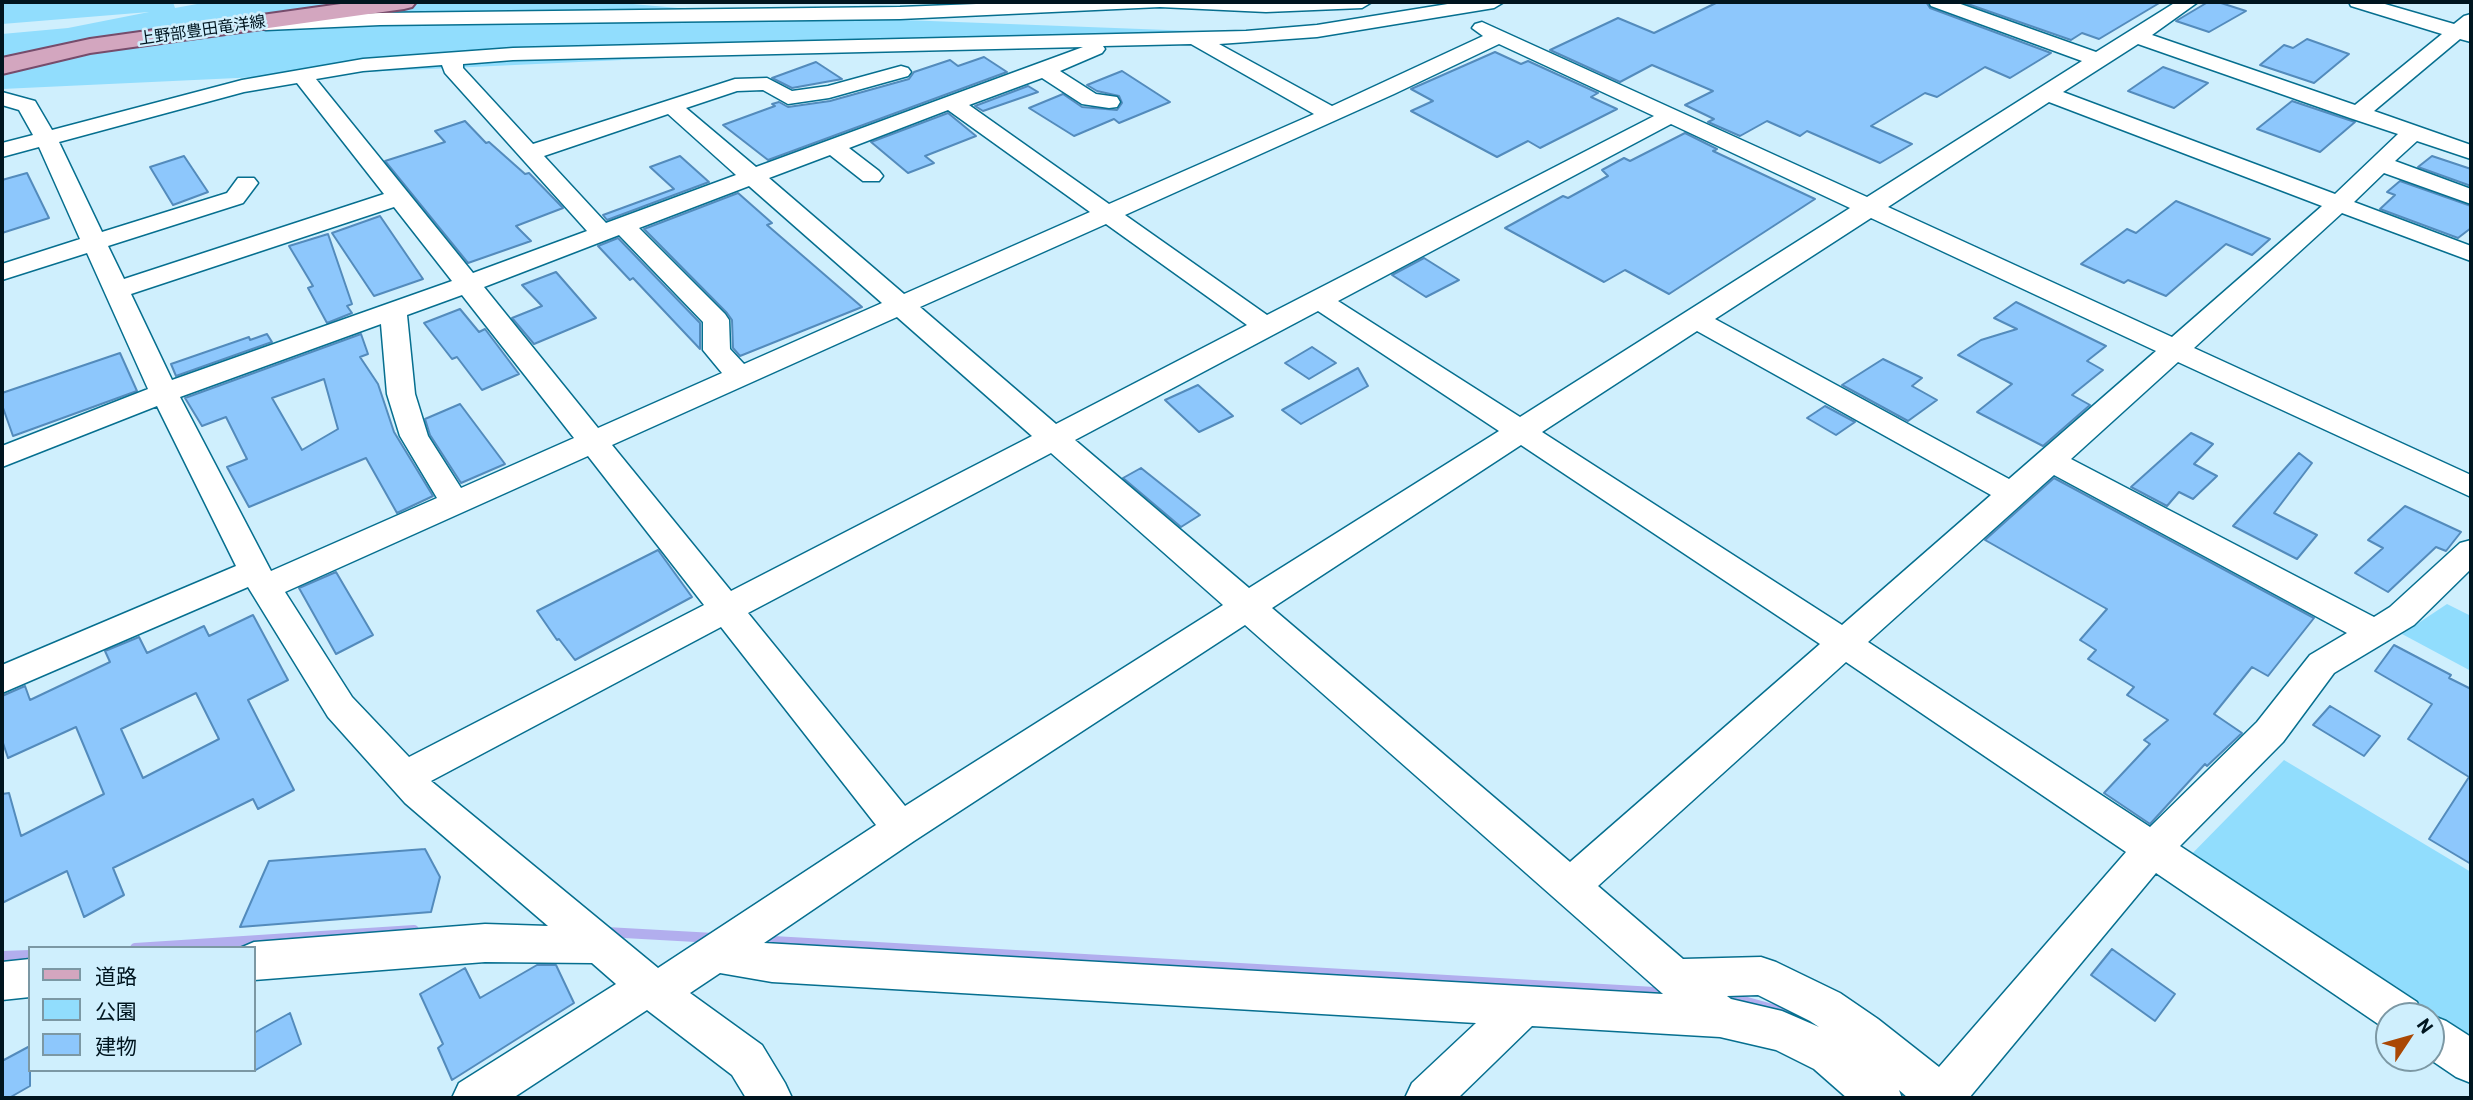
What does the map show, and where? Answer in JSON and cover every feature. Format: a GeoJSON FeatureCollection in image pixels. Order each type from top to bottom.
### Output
{"type":"FeatureCollection","features":[{"type":"Feature","properties":{"kind":"main road","name":"上野部豊田竜洋線"},"geometry":{"type":"LineString","coordinates":[[2,66],[89,47],[404,2]]}},
{"type":"Feature","properties":{"kind":"street"},"geometry":{"type":"LineString","coordinates":[[225,27],[394,18],[900,13],[1159,2],[1241,6],[1362,2]]}},
{"type":"Feature","properties":{"kind":"street"},"geometry":{"type":"LineString","coordinates":[[1405,2],[1441,11],[1499,36],[2471,487]]}},
{"type":"Feature","properties":{"kind":"street"},"geometry":{"type":"LineString","coordinates":[[2,150],[242,86],[363,65],[454,57],[1197,39],[1317,31],[1494,2]]}},
{"type":"Feature","properties":{"kind":"street"},"geometry":{"type":"LineString","coordinates":[[1938,2],[2098,60]]}},
{"type":"Feature","properties":{"kind":"street"},"geometry":{"type":"LineString","coordinates":[[474,1098],[716,952],[901,829],[2189,2]]}},
{"type":"Feature","properties":{"kind":"street"},"geometry":{"type":"LineString","coordinates":[[2358,2],[2466,30]]}},
{"type":"Feature","properties":{"kind":"street"},"geometry":{"type":"LineString","coordinates":[[2358,113],[2466,30]]}},
{"type":"Feature","properties":{"kind":"street"},"geometry":{"type":"LineString","coordinates":[[2,681],[454,502],[1330,114],[1499,36]]}},
{"type":"Feature","properties":{"kind":"street"},"geometry":{"type":"LineString","coordinates":[[2136,36],[2471,152]]}},
{"type":"Feature","properties":{"kind":"street"},"geometry":{"type":"LineString","coordinates":[[1197,39],[1330,114]]}},
{"type":"Feature","properties":{"kind":"street"},"geometry":{"type":"LineString","coordinates":[[2,457],[84,427],[164,393],[468,284],[832,146],[1090,53],[1102,42]]}},
{"type":"Feature","properties":{"kind":"street"},"geometry":{"type":"LineString","coordinates":[[886,47],[888,63],[1107,213],[1265,326]]}},
{"type":"Feature","properties":{"kind":"street"},"geometry":{"type":"LineString","coordinates":[[454,57],[452,69],[529,153],[716,320],[717,350],[739,376]]}},
{"type":"Feature","properties":{"kind":"street"},"geometry":{"type":"LineString","coordinates":[[1044,70],[1090,99],[1109,102]]}},
{"type":"Feature","properties":{"kind":"street"},"geometry":{"type":"LineString","coordinates":[[529,153],[735,85],[767,84],[788,98],[829,92],[901,72]]}},
{"type":"Feature","properties":{"kind":"street"},"geometry":{"type":"LineString","coordinates":[[301,74],[901,829]]}},
{"type":"Feature","properties":{"kind":"street"},"geometry":{"type":"LineString","coordinates":[[2046,93],[2471,254]]}},
{"type":"Feature","properties":{"kind":"street"},"geometry":{"type":"LineString","coordinates":[[2,97],[27,106],[46,138],[164,393],[260,579],[340,707],[418,792],[652,989],[747,1060],[770,1098]]}},
{"type":"Feature","properties":{"kind":"street"},"geometry":{"type":"LineString","coordinates":[[671,106],[1694,995],[1782,1031],[1829,1054],[1880,1098]]}},
{"type":"Feature","properties":{"kind":"street"},"geometry":{"type":"LineString","coordinates":[[405,777],[1672,115]]}},
{"type":"Feature","properties":{"kind":"street"},"geometry":{"type":"LineString","coordinates":[[1570,887],[2175,350],[2338,204],[2413,132]]}},
{"type":"Feature","properties":{"kind":"street"},"geometry":{"type":"LineString","coordinates":[[832,146],[871,176]]}},
{"type":"Feature","properties":{"kind":"street"},"geometry":{"type":"LineString","coordinates":[[2381,163],[2471,197]]}},
{"type":"Feature","properties":{"kind":"street"},"geometry":{"type":"LineString","coordinates":[[2,272],[235,198],[246,183]]}},
{"type":"Feature","properties":{"kind":"street"},"geometry":{"type":"LineString","coordinates":[[117,290],[399,197]]}},
{"type":"Feature","properties":{"kind":"street"},"geometry":{"type":"LineString","coordinates":[[1318,299],[1844,643],[2381,1002]]}},
{"type":"Feature","properties":{"kind":"street"},"geometry":{"type":"LineString","coordinates":[[394,311],[401,394],[414,436],[454,502]]}},
{"type":"Feature","properties":{"kind":"street"},"geometry":{"type":"LineString","coordinates":[[1695,319],[2012,494]]}},
{"type":"Feature","properties":{"kind":"street"},"geometry":{"type":"LineString","coordinates":[[2050,460],[2374,632]]}},
{"type":"Feature","properties":{"kind":"street"},"geometry":{"type":"LineString","coordinates":[[716,952],[772,963],[1524,1006],[1694,995],[1761,976],[1825,1007],[1863,1033],[1941,1098],[2152,849],[2270,732],[2322,664],[2402,616],[2471,551]]}},
{"type":"Feature","properties":{"kind":"street"},"geometry":{"type":"LineString","coordinates":[[256,961],[485,943],[595,941]]}},
{"type":"Feature","properties":{"kind":"street"},"geometry":{"type":"LineString","coordinates":[[2,981],[28,978]]}},
{"type":"Feature","properties":{"kind":"street"},"geometry":{"type":"LineString","coordinates":[[1427,1098],[1524,1006]]}},
{"type":"Feature","properties":{"kind":"street"},"geometry":{"type":"LineString","coordinates":[[2445,1044],[2471,1062]]}},
{"type":"Feature","properties":{"kind":"green space"},"geometry":{"type":"Polygon","coordinates":[[[2,2],[173,2],[175,8],[208,2],[610,2],[746,14],[1220,32],[2,89],[2,34],[68,28],[149,12],[2,24],[2,2]]]}},
{"type":"Feature","properties":{"kind":"green space"},"geometry":{"type":"Polygon","coordinates":[[[2447,604],[2471,616],[2471,671],[2402,634],[2447,604]]]}},
{"type":"Feature","properties":{"kind":"green space"},"geometry":{"type":"Polygon","coordinates":[[[2284,760],[2471,872],[2471,1028],[2460,1054],[2445,1034],[2445,1002],[2381,1002],[2179,867],[2284,760]]]}},
{"type":"Feature","properties":{"kind":"building"},"geometry":{"type":"Polygon","coordinates":[[[1718,2],[1926,2],[1930,8],[2051,53],[2010,78],[1985,67],[1937,97],[1925,93],[1871,126],[1912,144],[1880,163],[1807,131],[1800,136],[1767,121],[1740,136],[1708,122],[1714,119],[1685,105],[1713,91],[1652,65],[1620,82],[1550,50],[1618,18],[1654,33],[1718,2]]]}},
{"type":"Feature","properties":{"kind":"building"},"geometry":{"type":"Polygon","coordinates":[[[1962,2],[2161,2],[2099,39],[2082,33],[2071,40],[1962,2]]]}},
{"type":"Feature","properties":{"kind":"building"},"geometry":{"type":"Polygon","coordinates":[[[2208,2],[2218,2],[2246,11],[2209,32],[2176,21],[2208,2]]]}},
{"type":"Feature","properties":{"kind":"building"},"geometry":{"type":"Polygon","coordinates":[[[2307,39],[2349,54],[2314,83],[2260,65],[2284,45],[2293,48],[2307,39]]]}},
{"type":"Feature","properties":{"kind":"building"},"geometry":{"type":"Polygon","coordinates":[[[1495,52],[1521,64],[1528,61],[1598,93],[1591,97],[1617,109],[1540,148],[1528,141],[1497,157],[1411,111],[1433,101],[1411,89],[1495,52]]]}},
{"type":"Feature","properties":{"kind":"building"},"geometry":{"type":"Polygon","coordinates":[[[984,57],[1007,72],[768,160],[723,125],[775,106],[772,104],[779,102],[788,107],[830,101],[909,79],[914,72],[950,60],[958,66],[984,57]]]}},
{"type":"Feature","properties":{"kind":"building"},"geometry":{"type":"Polygon","coordinates":[[[816,62],[842,79],[792,88],[772,78],[816,62]]]}},
{"type":"Feature","properties":{"kind":"building"},"geometry":{"type":"Polygon","coordinates":[[[2163,67],[2208,83],[2174,108],[2128,91],[2163,67]]]}},
{"type":"Feature","properties":{"kind":"building"},"geometry":{"type":"Polygon","coordinates":[[[1122,71],[1170,102],[1119,123],[1114,119],[1074,136],[1029,108],[1063,94],[1082,107],[1117,110],[1122,103],[1119,96],[1097,91],[1087,85],[1122,71]]]}},
{"type":"Feature","properties":{"kind":"building"},"geometry":{"type":"Polygon","coordinates":[[[1028,86],[1038,92],[983,111],[975,106],[1028,86]]]}},
{"type":"Feature","properties":{"kind":"building"},"geometry":{"type":"Polygon","coordinates":[[[2292,101],[2355,122],[2320,152],[2257,129],[2292,101]]]}},
{"type":"Feature","properties":{"kind":"building"},"geometry":{"type":"Polygon","coordinates":[[[948,113],[976,136],[925,156],[934,163],[908,173],[871,142],[948,113]]]}},
{"type":"Feature","properties":{"kind":"building"},"geometry":{"type":"Polygon","coordinates":[[[465,121],[486,143],[489,142],[525,174],[529,173],[563,208],[516,226],[531,241],[468,263],[385,161],[445,142],[435,131],[465,121]]]}},
{"type":"Feature","properties":{"kind":"building"},"geometry":{"type":"Polygon","coordinates":[[[1685,133],[1717,149],[1713,151],[1815,199],[1669,294],[1625,270],[1604,282],[1505,228],[1563,196],[1568,198],[1608,176],[1602,170],[1624,158],[1630,161],[1685,133]]]}},
{"type":"Feature","properties":{"kind":"building"},"geometry":{"type":"Polygon","coordinates":[[[184,156],[208,192],[173,205],[150,167],[184,156]]]}},
{"type":"Feature","properties":{"kind":"building"},"geometry":{"type":"Polygon","coordinates":[[[680,156],[709,182],[607,220],[603,215],[674,189],[650,167],[680,156]]]}},
{"type":"Feature","properties":{"kind":"building"},"geometry":{"type":"Polygon","coordinates":[[[2432,156],[2471,169],[2471,186],[2418,167],[2432,156]]]}},
{"type":"Feature","properties":{"kind":"building"},"geometry":{"type":"Polygon","coordinates":[[[27,173],[49,218],[2,233],[2,180],[27,173]]]}},
{"type":"Feature","properties":{"kind":"building"},"geometry":{"type":"Polygon","coordinates":[[[2400,181],[2471,206],[2471,228],[2458,238],[2380,209],[2395,195],[2387,192],[2400,181]]]}},
{"type":"Feature","properties":{"kind":"building"},"geometry":{"type":"Polygon","coordinates":[[[738,193],[772,223],[767,225],[862,307],[740,356],[733,348],[732,320],[727,313],[644,229],[738,193]]]}},
{"type":"Feature","properties":{"kind":"building"},"geometry":{"type":"Polygon","coordinates":[[[2176,201],[2270,239],[2252,255],[2226,244],[2166,296],[2128,280],[2124,283],[2081,264],[2127,229],[2136,233],[2176,201]]]}},
{"type":"Feature","properties":{"kind":"building"},"geometry":{"type":"Polygon","coordinates":[[[380,216],[423,279],[374,296],[332,233],[380,216]]]}},
{"type":"Feature","properties":{"kind":"building"},"geometry":{"type":"Polygon","coordinates":[[[328,234],[352,304],[347,306],[352,313],[327,323],[308,288],[313,286],[289,246],[328,234]]]}},
{"type":"Feature","properties":{"kind":"building"},"geometry":{"type":"Polygon","coordinates":[[[618,238],[700,323],[700,349],[633,278],[630,280],[598,246],[618,238]]]}},
{"type":"Feature","properties":{"kind":"building"},"geometry":{"type":"Polygon","coordinates":[[[1424,258],[1459,280],[1426,297],[1392,275],[1424,258]]]}},
{"type":"Feature","properties":{"kind":"building"},"geometry":{"type":"Polygon","coordinates":[[[556,272],[596,318],[534,344],[512,318],[542,306],[522,285],[556,272]]]}},
{"type":"Feature","properties":{"kind":"building"},"geometry":{"type":"Polygon","coordinates":[[[2016,302],[2106,346],[2087,361],[2103,370],[2072,395],[2090,405],[2043,446],[1977,412],[2012,384],[1958,355],[1981,340],[2017,329],[1994,318],[2016,302]]]}},
{"type":"Feature","properties":{"kind":"building"},"geometry":{"type":"Polygon","coordinates":[[[460,309],[479,332],[485,329],[519,374],[482,390],[457,357],[452,359],[424,323],[460,309]]]}},
{"type":"Feature","properties":{"kind":"building"},"geometry":{"type":"Polygon","coordinates":[[[267,334],[272,342],[176,376],[171,364],[249,337],[250,340],[267,334]]]}},
{"type":"Feature","properties":{"kind":"building"},"geometry":{"type":"Polygon","coordinates":[[[361,334],[368,354],[360,357],[378,384],[394,432],[433,496],[397,513],[366,458],[249,507],[227,467],[247,459],[226,417],[202,426],[185,398],[361,334]],[[324,379],[272,398],[302,450],[338,429],[324,379]]]}},
{"type":"Feature","properties":{"kind":"building"},"geometry":{"type":"Polygon","coordinates":[[[1312,347],[1336,363],[1309,379],[1285,363],[1312,347]]]}},
{"type":"Feature","properties":{"kind":"building"},"geometry":{"type":"Polygon","coordinates":[[[120,353],[137,391],[13,436],[2,405],[2,393],[120,353]]]}},
{"type":"Feature","properties":{"kind":"building"},"geometry":{"type":"Polygon","coordinates":[[[1883,359],[1922,378],[1912,386],[1937,400],[1908,421],[1842,385],[1883,359]]]}},
{"type":"Feature","properties":{"kind":"building"},"geometry":{"type":"Polygon","coordinates":[[[1358,368],[1368,386],[1301,424],[1282,410],[1358,368]]]}},
{"type":"Feature","properties":{"kind":"building"},"geometry":{"type":"Polygon","coordinates":[[[1198,385],[1233,416],[1199,432],[1165,400],[1198,385]]]}},
{"type":"Feature","properties":{"kind":"building"},"geometry":{"type":"Polygon","coordinates":[[[460,404],[505,464],[461,483],[430,435],[425,419],[460,404]]]}},
{"type":"Feature","properties":{"kind":"building"},"geometry":{"type":"Polygon","coordinates":[[[1825,406],[1855,422],[1836,435],[1807,418],[1825,406]]]}},
{"type":"Feature","properties":{"kind":"building"},"geometry":{"type":"Polygon","coordinates":[[[2191,433],[2213,444],[2194,464],[2217,476],[2193,499],[2179,492],[2167,506],[2131,487],[2191,433]]]}},
{"type":"Feature","properties":{"kind":"building"},"geometry":{"type":"Polygon","coordinates":[[[2299,453],[2312,463],[2274,513],[2317,535],[2297,559],[2233,526],[2299,453]]]}},
{"type":"Feature","properties":{"kind":"building"},"geometry":{"type":"Polygon","coordinates":[[[1141,468],[1200,515],[1181,527],[1123,478],[1141,468]]]}},
{"type":"Feature","properties":{"kind":"building"},"geometry":{"type":"Polygon","coordinates":[[[2054,478],[2314,618],[2268,676],[2252,667],[2214,714],[2242,733],[2207,766],[2205,764],[2150,824],[2104,793],[2150,744],[2144,740],[2168,720],[2127,695],[2134,687],[2088,659],[2096,650],[2080,640],[2107,609],[1985,540],[2054,478]]]}},
{"type":"Feature","properties":{"kind":"building"},"geometry":{"type":"Polygon","coordinates":[[[2405,506],[2461,532],[2446,551],[2436,547],[2388,592],[2355,573],[2383,548],[2368,540],[2405,506]]]}},
{"type":"Feature","properties":{"kind":"building"},"geometry":{"type":"Polygon","coordinates":[[[658,550],[692,597],[575,660],[537,611],[658,550]]]}},
{"type":"Feature","properties":{"kind":"building"},"geometry":{"type":"Polygon","coordinates":[[[336,572],[373,635],[336,654],[299,588],[336,572]]]}},
{"type":"Feature","properties":{"kind":"building"},"geometry":{"type":"Polygon","coordinates":[[[253,615],[288,680],[248,700],[294,790],[258,809],[253,799],[113,868],[124,895],[84,917],[67,871],[2,903],[2,794],[9,793],[21,836],[104,794],[76,727],[8,758],[2,740],[2,696],[25,686],[30,700],[110,662],[105,651],[139,637],[147,653],[204,626],[209,636],[253,615]],[[196,693],[121,729],[143,778],[219,739],[196,693]]]}},
{"type":"Feature","properties":{"kind":"building"},"geometry":{"type":"Polygon","coordinates":[[[2394,645],[2451,675],[2449,678],[2471,689],[2471,864],[2429,839],[2469,777],[2408,739],[2432,704],[2375,671],[2394,645]]]}},
{"type":"Feature","properties":{"kind":"building"},"geometry":{"type":"Polygon","coordinates":[[[2330,706],[2380,736],[2364,756],[2313,725],[2330,706]]]}},
{"type":"Feature","properties":{"kind":"building"},"geometry":{"type":"Polygon","coordinates":[[[425,849],[440,877],[431,912],[240,927],[269,861],[425,849]]]}},
{"type":"Feature","properties":{"kind":"building"},"geometry":{"type":"Polygon","coordinates":[[[2112,949],[2175,994],[2155,1021],[2091,975],[2112,949]]]}},
{"type":"Feature","properties":{"kind":"building"},"geometry":{"type":"Polygon","coordinates":[[[537,965],[556,965],[574,1003],[452,1080],[438,1048],[443,1044],[420,994],[465,968],[480,998],[537,965]]]}},
{"type":"Feature","properties":{"kind":"building"},"geometry":{"type":"Polygon","coordinates":[[[290,1013],[301,1044],[256,1070],[256,1032],[290,1013]]]}},
{"type":"Feature","properties":{"kind":"building"},"geometry":{"type":"Polygon","coordinates":[[[28,1047],[30,1086],[9,1098],[2,1098],[2,1061],[28,1047]]]}},
{"type":"Feature","properties":{"kind":"waterway"},"geometry":{"type":"LineString","coordinates":[[166,946],[414,930]]}},
{"type":"Feature","properties":{"kind":"waterway"},"geometry":{"type":"LineString","coordinates":[[606,932],[714,938]]}},
{"type":"Feature","properties":{"kind":"waterway"},"geometry":{"type":"LineString","coordinates":[[756,940],[1672,993]]}},
{"type":"Feature","properties":{"kind":"waterway"},"geometry":{"type":"LineString","coordinates":[[2,956],[28,955]]}},
{"type":"Feature","properties":{"kind":"waterway"},"geometry":{"type":"LineString","coordinates":[[1721,998],[1740,1000],[1812,1020]]}}]}
